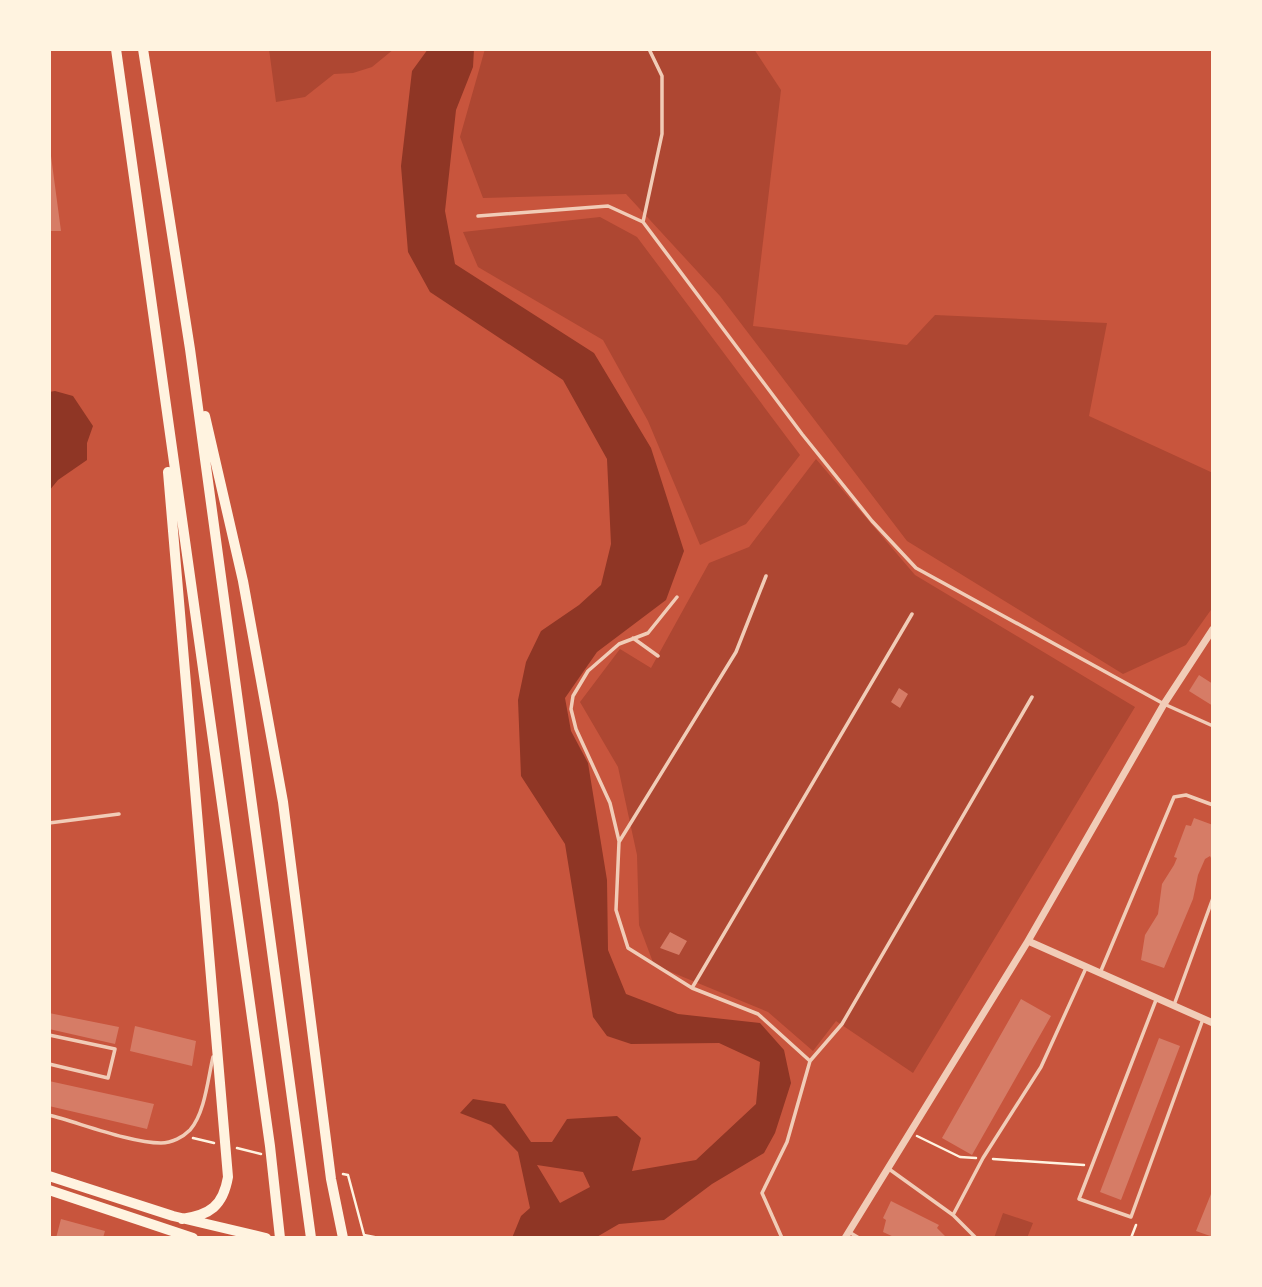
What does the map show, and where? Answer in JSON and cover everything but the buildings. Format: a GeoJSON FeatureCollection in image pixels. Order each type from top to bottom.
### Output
{"type":"FeatureCollection","features":[{"type":"Feature","properties":{"kind":"main road"},"geometry":{"type":"LineString","coordinates":[[116,49],[270,1146],[280,1238]]}},
{"type":"Feature","properties":{"kind":"main road"},"geometry":{"type":"LineString","coordinates":[[143,49],[190,349],[311,1238]]}},
{"type":"Feature","properties":{"kind":"main road"},"geometry":{"type":"LineString","coordinates":[[190,349],[243,581],[284,802],[331,1180],[343,1238]]}},
{"type":"Feature","properties":{"kind":"main road"},"geometry":{"type":"LineString","coordinates":[[158,354],[228,1177],[225,1194],[217,1208],[202,1216],[182,1219]]}},
{"type":"Feature","properties":{"kind":"main road"},"geometry":{"type":"LineString","coordinates":[[49,1176],[182,1219],[265,1238]]}},
{"type":"Feature","properties":{"kind":"main road"},"geometry":{"type":"LineString","coordinates":[[49,1191],[193,1238]]}},
{"type":"Feature","properties":{"kind":"street"},"geometry":{"type":"LineString","coordinates":[[847,1235],[1028,941],[1164,704],[1213,629]]}},
{"type":"Feature","properties":{"kind":"street"},"geometry":{"type":"LineString","coordinates":[[1028,941],[1213,1023]]}},
{"type":"Feature","properties":{"kind":"lane"},"geometry":{"type":"LineString","coordinates":[[643,222],[662,134],[662,76],[649,49]]}},
{"type":"Feature","properties":{"kind":"lane"},"geometry":{"type":"LineString","coordinates":[[478,216],[608,206],[643,222],[802,434],[872,522],[916,568],[1164,704],[1213,726]]}},
{"type":"Feature","properties":{"kind":"lane"},"geometry":{"type":"LineString","coordinates":[[619,842],[736,652],[766,576]]}},
{"type":"Feature","properties":{"kind":"lane"},"geometry":{"type":"LineString","coordinates":[[677,597],[648,633],[618,643],[587,671],[573,696],[571,709],[576,729],[610,803],[619,842],[616,910],[628,948],[692,988],[758,1014],[810,1061]]}},
{"type":"Feature","properties":{"kind":"lane"},"geometry":{"type":"LineString","coordinates":[[692,988],[912,614]]}},
{"type":"Feature","properties":{"kind":"lane"},"geometry":{"type":"LineString","coordinates":[[633,638],[658,656]]}},
{"type":"Feature","properties":{"kind":"lane"},"geometry":{"type":"LineString","coordinates":[[782,1238],[762,1193],[787,1142],[810,1061],[842,1024],[1032,697]]}},
{"type":"Feature","properties":{"kind":"lane"},"geometry":{"type":"LineString","coordinates":[[1099,974],[1174,797],[1186,794],[1213,805]]}},
{"type":"Feature","properties":{"kind":"lane"},"geometry":{"type":"LineString","coordinates":[[49,823],[119,814]]}},
{"type":"Feature","properties":{"kind":"lane"},"geometry":{"type":"LineString","coordinates":[[1173,1007],[1213,898]]}},
{"type":"Feature","properties":{"kind":"lane"},"geometry":{"type":"LineString","coordinates":[[953,1215],[983,1158],[1041,1067],[1086,968]]}},
{"type":"Feature","properties":{"kind":"lane"},"geometry":{"type":"LineString","coordinates":[[1156,1000],[1079,1199],[1130,1217],[1203,1019]]}},
{"type":"Feature","properties":{"kind":"lane"},"geometry":{"type":"LineString","coordinates":[[49,1035],[115,1049],[108,1078],[49,1065]]}},
{"type":"Feature","properties":{"kind":"lane"},"geometry":{"type":"LineString","coordinates":[[49,1115],[141,1139],[162,1143],[177,1140],[191,1129],[200,1111],[213,1056]]}},
{"type":"Feature","properties":{"kind":"lane"},"geometry":{"type":"LineString","coordinates":[[889,1169],[953,1215],[976,1238]]}},
{"type":"Feature","properties":{"kind":"lane"},"geometry":{"type":"LineString","coordinates":[[847,1235],[859,1238]]}},
{"type":"Feature","properties":{"kind":"path"},"geometry":{"type":"LineString","coordinates":[[911,1133],[960,1157],[1092,1166]]}},
{"type":"Feature","properties":{"kind":"shaded area"},"geometry":{"type":"Polygon","coordinates":[[[269,49],[394,49],[372,67],[353,73],[334,74],[305,97],[276,102],[269,49]]]}},
{"type":"Feature","properties":{"kind":"shaded area"},"geometry":{"type":"Polygon","coordinates":[[[428,49],[474,49],[473,67],[456,110],[445,211],[455,264],[594,353],[651,448],[684,551],[666,600],[597,652],[565,698],[571,731],[588,763],[607,880],[608,950],[626,994],[678,1014],[760,1023],[784,1050],[791,1083],[775,1133],[764,1153],[712,1184],[664,1220],[619,1224],[595,1238],[512,1238],[521,1216],[530,1208],[518,1152],[491,1125],[460,1113],[473,1099],[505,1104],[531,1142],[552,1142],[567,1119],[617,1116],[641,1138],[632,1171],[696,1160],[756,1104],[760,1062],[719,1043],[631,1044],[607,1036],[593,1017],[565,844],[521,776],[518,700],[526,662],[541,631],[579,605],[601,585],[611,544],[607,459],[563,380],[430,292],[408,252],[401,166],[412,71],[428,49]],[[537,1165],[560,1203],[590,1187],[583,1172],[537,1165]]]}},
{"type":"Feature","properties":{"kind":"shaded area"},"geometry":{"type":"Polygon","coordinates":[[[485,49],[754,49],[781,90],[753,326],[907,345],[935,315],[1107,323],[1089,416],[1213,473],[1213,607],[1186,645],[1123,674],[907,541],[720,296],[626,194],[483,198],[460,137],[485,49]]]}},
{"type":"Feature","properties":{"kind":"shaded area"},"geometry":{"type":"Polygon","coordinates":[[[600,217],[637,237],[800,455],[746,524],[700,545],[648,421],[603,340],[478,267],[463,232],[600,217]]]}},
{"type":"Feature","properties":{"kind":"shaded area"},"geometry":{"type":"Polygon","coordinates":[[[49,392],[73,396],[93,426],[87,443],[87,460],[58,480],[49,491],[49,392]]]}},
{"type":"Feature","properties":{"kind":"shaded area"},"geometry":{"type":"Polygon","coordinates":[[[816,459],[915,575],[1135,707],[913,1073],[836,1021],[813,1051],[768,1012],[654,965],[639,925],[637,855],[618,767],[580,702],[620,649],[651,668],[709,563],[749,547],[816,459]]]}},
{"type":"Feature","properties":{"kind":"shaded area"},"geometry":{"type":"Polygon","coordinates":[[[1003,1213],[1033,1223],[1027,1238],[994,1238],[1003,1213]]]}}]}
